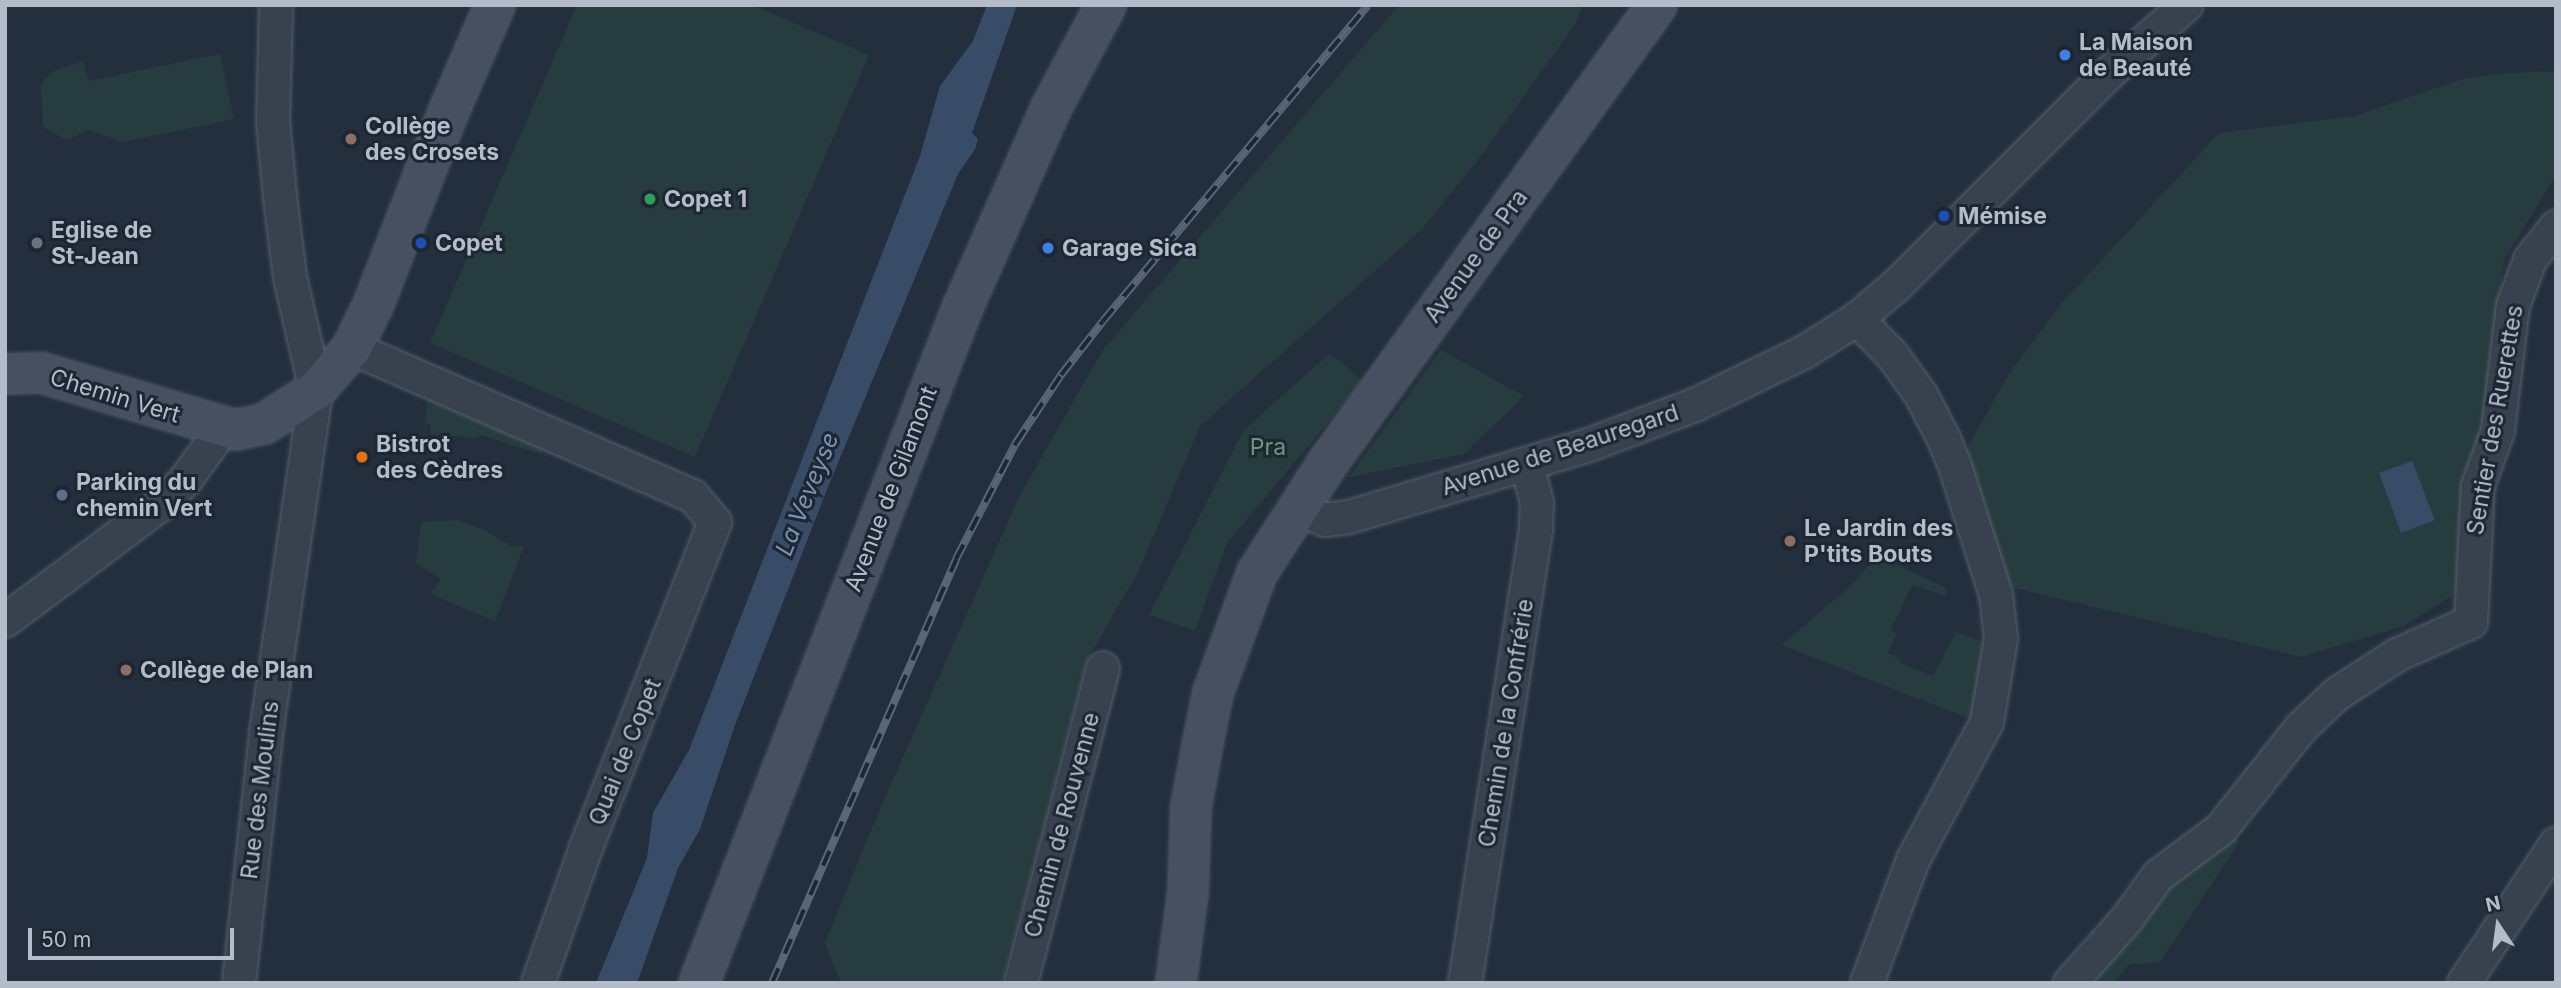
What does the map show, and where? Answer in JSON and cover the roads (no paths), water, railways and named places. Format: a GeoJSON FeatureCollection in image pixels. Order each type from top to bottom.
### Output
{"type":"FeatureCollection","features":[{"type":"Feature","properties":{"kind":"street"},"geometry":{"type":"LineString","coordinates":[[276,5],[272,69],[273,122],[290,277],[316,390]]}},
{"type":"Feature","properties":{"kind":"street"},"geometry":{"type":"LineString","coordinates":[[5,621],[167,500],[187,478],[223,428],[249,428],[264,424],[316,390],[352,348],[374,303],[452,104],[495,5]]}},
{"type":"Feature","properties":{"kind":"street","name":"Avenue de Gilamont"},"geometry":{"type":"LineString","coordinates":[[698,983],[962,309],[1051,108],[1106,5]]}},
{"type":"Feature","properties":{"kind":"street","name":"Avenue de Pra"},"geometry":{"type":"LineString","coordinates":[[1175,983],[1188,892],[1191,807],[1213,693],[1257,573],[1296,508],[1657,5]]}},
{"type":"Feature","properties":{"kind":"street","name":"Avenue de Beauregard"},"geometry":{"type":"LineString","coordinates":[[1296,508],[1325,520],[1349,517],[1527,464],[1600,441],[1695,405],[1806,352],[1857,318],[1897,285],[2108,75],[2186,5]]}},
{"type":"Feature","properties":{"kind":"street","name":"Sentier des Ruerettes"},"geometry":{"type":"LineString","coordinates":[[2070,983],[2127,919],[2158,876],[2221,829],[2301,728],[2337,694],[2397,655],[2471,622],[2478,486],[2498,431],[2513,306],[2530,260],[2556,227]]}},
{"type":"Feature","properties":{"kind":"street"},"geometry":{"type":"LineString","coordinates":[[1857,318],[1892,356],[1921,395],[1944,439],[1996,595],[2001,639],[1987,722],[1913,860],[1867,983]]}},
{"type":"Feature","properties":{"kind":"street","name":"Quai de Copet"},"geometry":{"type":"LineString","coordinates":[[352,348],[693,496],[715,522],[586,848],[538,983]]}},
{"type":"Feature","properties":{"kind":"street","name":"Chemin Vert"},"geometry":{"type":"LineString","coordinates":[[5,374],[42,373],[223,428]]}},
{"type":"Feature","properties":{"kind":"street","name":"Rue des Moulins"},"geometry":{"type":"LineString","coordinates":[[239,983],[267,727],[316,390]]}},
{"type":"Feature","properties":{"kind":"street","name":"Chemin de la Confrérie"},"geometry":{"type":"LineString","coordinates":[[1465,983],[1536,528],[1537,503],[1527,464]]}},
{"type":"Feature","properties":{"kind":"street","name":"Chemin de Rouvenne"},"geometry":{"type":"LineString","coordinates":[[1021,983],[1102,668]]}},
{"type":"Feature","properties":{"kind":"street"},"geometry":{"type":"LineString","coordinates":[[2464,983],[2556,844]]}},
{"type":"Feature","properties":{"kind":"water","name":"La Veveyse"},"geometry":{"type":"Polygon","coordinates":[[[987,5],[1017,5],[972,133],[978,139],[975,149],[958,174],[828,487],[735,725],[700,829],[678,868],[637,983],[596,983],[647,858],[653,813],[689,750],[920,156],[940,86],[973,41],[987,5]]]}},
{"type":"Feature","properties":{"kind":"water"},"geometry":{"type":"Polygon","coordinates":[[[2412,461],[2435,520],[2401,533],[2379,473],[2412,461]]]}},
{"type":"Feature","properties":{"kind":"railway"},"geometry":{"type":"LineString","coordinates":[[772,983],[956,559],[1016,443],[1061,375],[1103,321],[1368,5]]}},
{"type":"Feature","properties":{"kind":"place","name":"La Maison de Beauté"},"geometry":{"type":"Point","coordinates":[2065,55]}},
{"type":"Feature","properties":{"kind":"place","name":"Collège des Crosets"},"geometry":{"type":"Point","coordinates":[351,139]}},
{"type":"Feature","properties":{"kind":"place","name":"Copet 1"},"geometry":{"type":"Point","coordinates":[650,199]}},
{"type":"Feature","properties":{"kind":"place","name":"Mémise"},"geometry":{"type":"Point","coordinates":[1944,216]}},
{"type":"Feature","properties":{"kind":"place","name":"Eglise de St-Jean"},"geometry":{"type":"Point","coordinates":[37,243]}},
{"type":"Feature","properties":{"kind":"place","name":"Copet"},"geometry":{"type":"Point","coordinates":[421,243]}},
{"type":"Feature","properties":{"kind":"place","name":"Garage Sica"},"geometry":{"type":"Point","coordinates":[1048,248]}},
{"type":"Feature","properties":{"kind":"place","name":"Bistrot des Cèdres"},"geometry":{"type":"Point","coordinates":[362,457]}},
{"type":"Feature","properties":{"kind":"place","name":"Parking du chemin Vert"},"geometry":{"type":"Point","coordinates":[62,495]}},
{"type":"Feature","properties":{"kind":"place","name":"Le Jardin des P'tits Bouts"},"geometry":{"type":"Point","coordinates":[1790,541]}},
{"type":"Feature","properties":{"kind":"place","name":"Collège de Plan"},"geometry":{"type":"Point","coordinates":[126,670]}},
{"type":"Feature","properties":{"kind":"park label","name":"Pra"},"geometry":{"type":"Point","coordinates":[1268,447]}}]}
